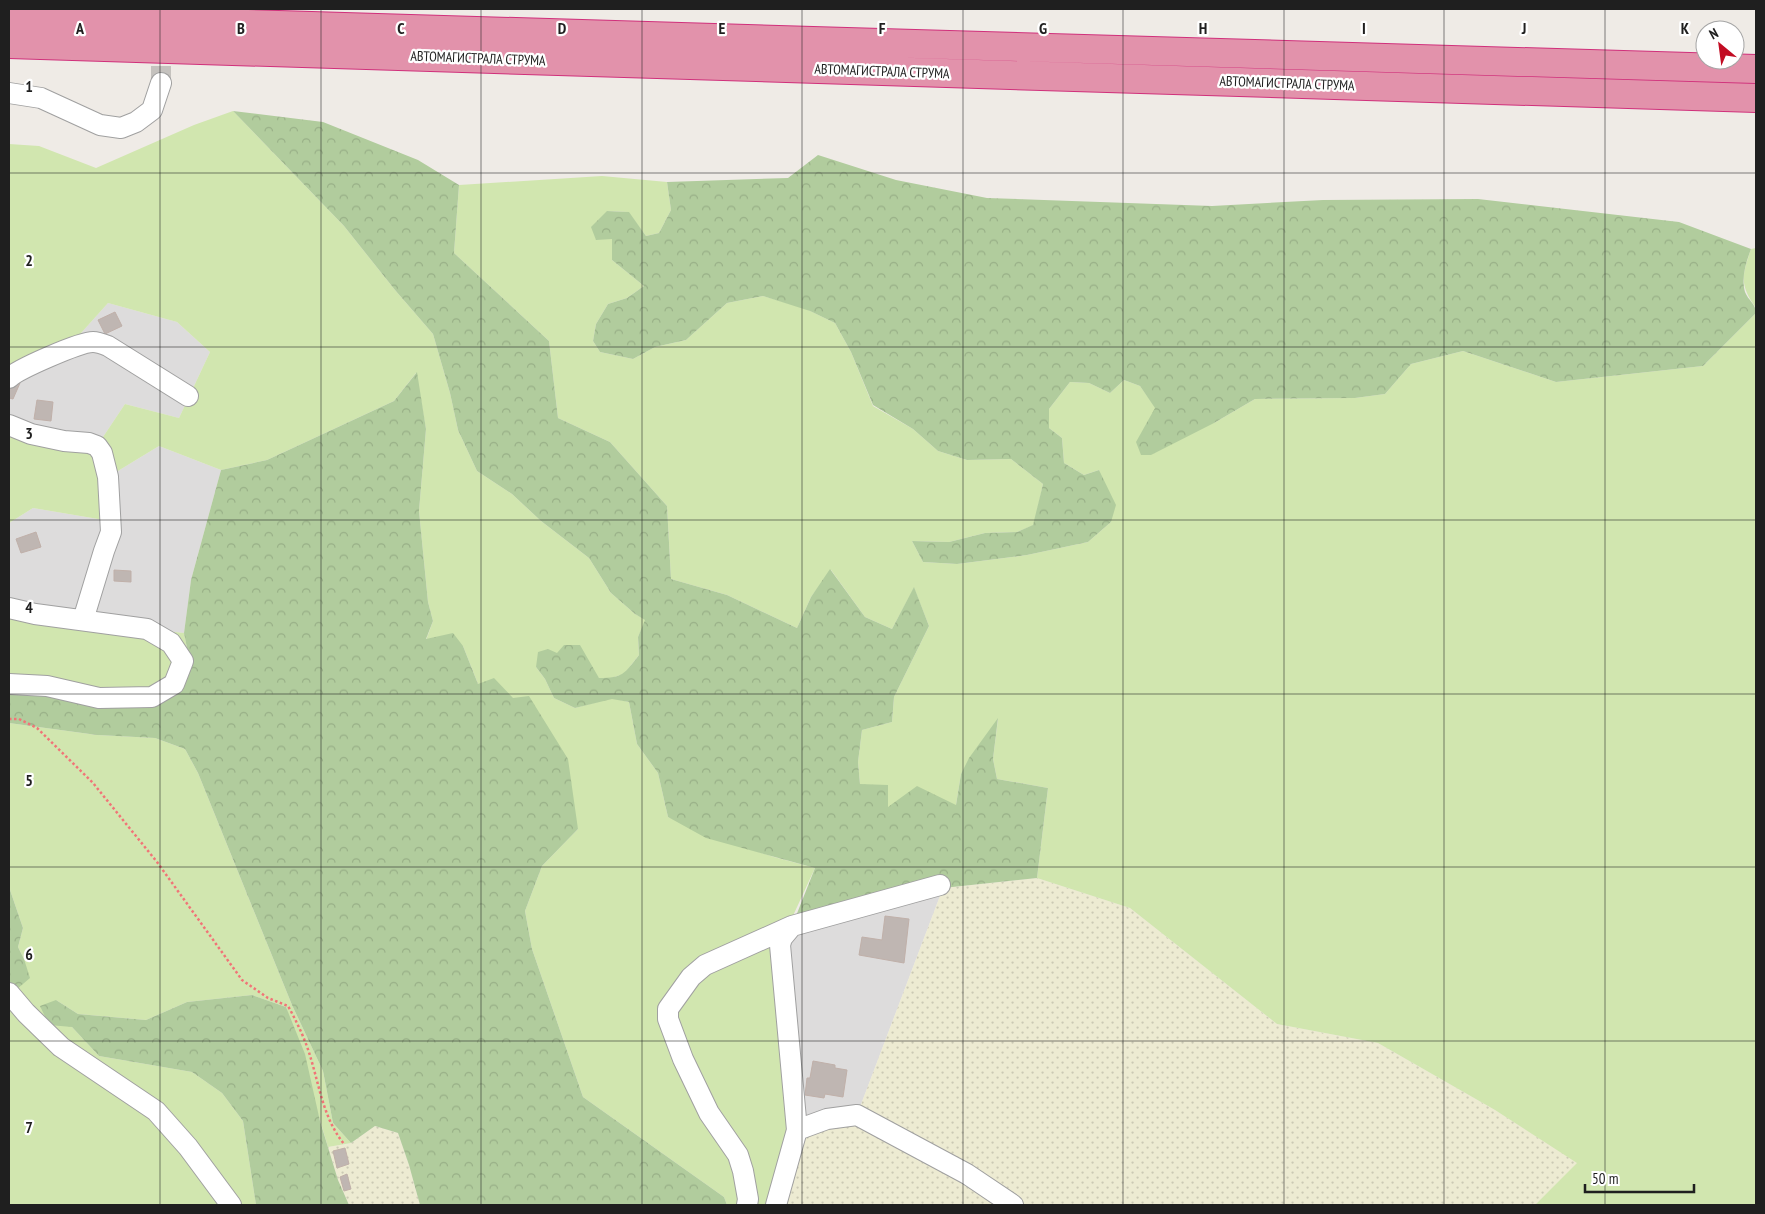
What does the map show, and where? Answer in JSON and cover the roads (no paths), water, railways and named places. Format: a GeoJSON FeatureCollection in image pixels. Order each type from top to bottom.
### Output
{"type":"FeatureCollection","features":[{"type":"Feature","properties":{"kind":"highway","name":"АВТОМАГИСТРАЛА СТРУМА"},"geometry":{"type":"LineString","coordinates":[[9,17],[1756,69]]}},
{"type":"Feature","properties":{"kind":"highway","name":"АВТОМАГИСТРАЛА СТРУМА"},"geometry":{"type":"LineString","coordinates":[[9,44],[1756,98]]}},
{"type":"Feature","properties":{"kind":"street"},"geometry":{"type":"LineString","coordinates":[[9,93],[41,98],[100,125],[121,128],[136,122],[152,110],[161,84]]}},
{"type":"Feature","properties":{"kind":"street"},"geometry":{"type":"LineString","coordinates":[[9,378],[34,364],[82,344],[94,342],[108,346],[188,396]]}},
{"type":"Feature","properties":{"kind":"street"},"geometry":{"type":"LineString","coordinates":[[9,425],[31,434],[97,446],[102,453],[108,476],[111,532],[83,620]]}},
{"type":"Feature","properties":{"kind":"street"},"geometry":{"type":"LineString","coordinates":[[9,608],[35,614],[147,629],[171,643],[183,661],[174,684],[152,697],[99,698],[47,686],[9,684]]}},
{"type":"Feature","properties":{"kind":"street"},"geometry":{"type":"LineString","coordinates":[[747,1205],[748,1199],[743,1171],[738,1156],[709,1113],[683,1059],[668,1019],[668,1009],[691,977],[705,964],[792,926],[940,885]]}},
{"type":"Feature","properties":{"kind":"street"},"geometry":{"type":"LineString","coordinates":[[776,1205],[797,1130],[780,945],[782,938],[792,926]]}},
{"type":"Feature","properties":{"kind":"street"},"geometry":{"type":"LineString","coordinates":[[9,993],[26,1013],[61,1047],[156,1111],[188,1147],[231,1205]]}},
{"type":"Feature","properties":{"kind":"street"},"geometry":{"type":"LineString","coordinates":[[797,1130],[827,1119],[857,1115],[968,1174],[1013,1205]]}},
{"type":"Feature","properties":{"kind":"tunnel"},"geometry":{"type":"LineString","coordinates":[[161,36],[161,83]]}}]}
